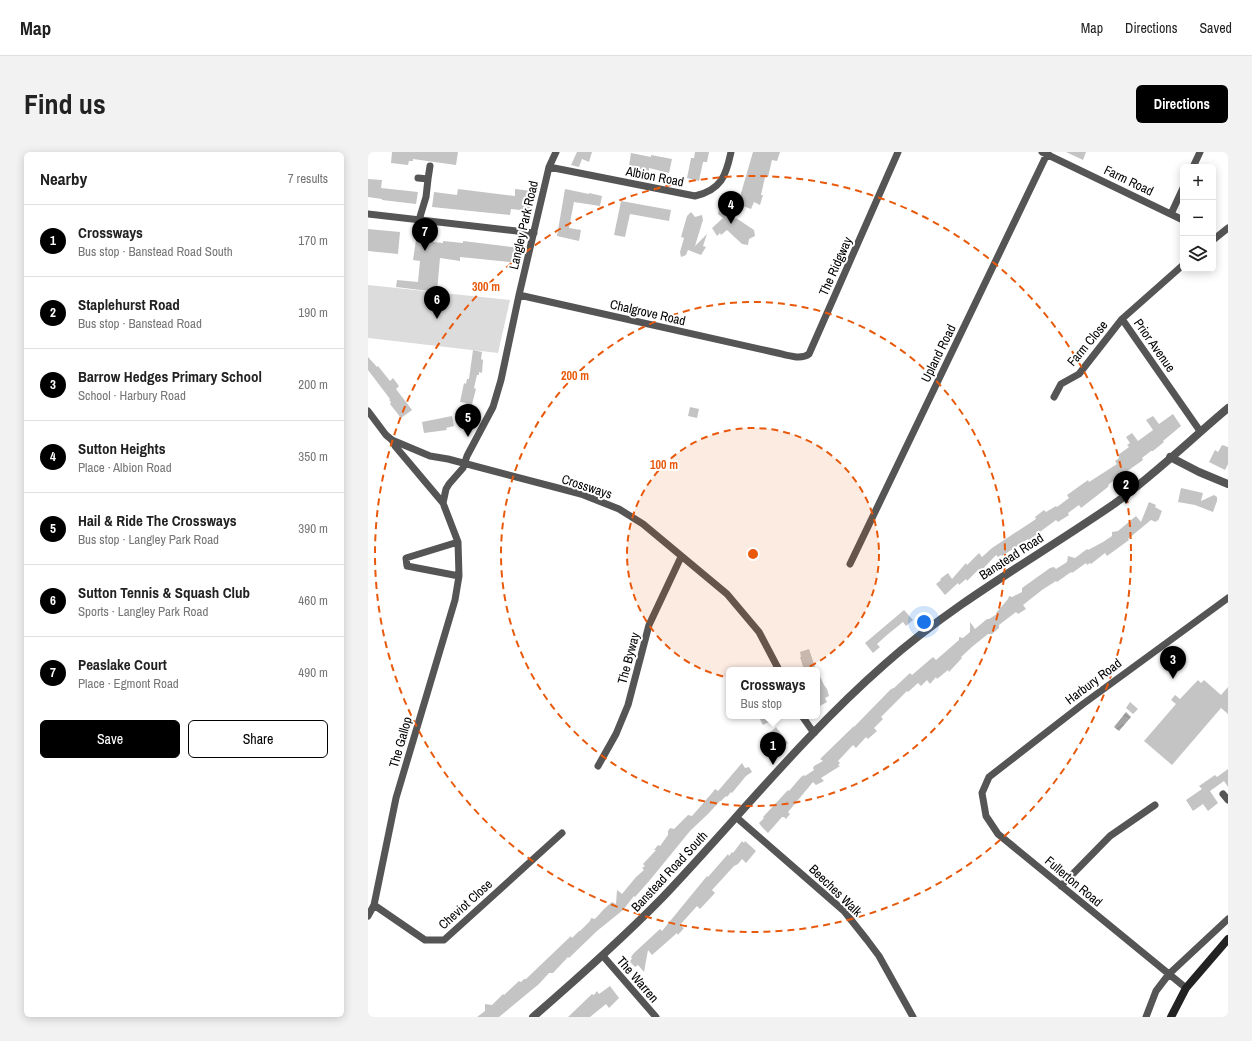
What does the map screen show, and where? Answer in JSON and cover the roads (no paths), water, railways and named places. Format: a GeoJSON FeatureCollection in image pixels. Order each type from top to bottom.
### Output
{"type":"FeatureCollection","features":[{"type":"Feature","properties":{"kind":"main road"},"geometry":{"type":"LineString","coordinates":[[1171,1017],[1186,988],[1228,939]]}},
{"type":"Feature","properties":{"kind":"street","name":"Langley Park Road"},"geometry":{"type":"LineString","coordinates":[[464,464],[493,407],[501,380],[549,167],[556,152]]}},
{"type":"Feature","properties":{"kind":"street","name":"Albion Road"},"geometry":{"type":"LineString","coordinates":[[549,167],[694,196],[711,191],[718,185],[727,171],[731,152]]}},
{"type":"Feature","properties":{"kind":"street","name":"The Ridgway"},"geometry":{"type":"LineString","coordinates":[[773,352],[800,358],[809,354],[898,152]]}},
{"type":"Feature","properties":{"kind":"street"},"geometry":{"type":"LineString","coordinates":[[1194,164],[1200,152]]}},
{"type":"Feature","properties":{"kind":"street","name":"Farm Road"},"geometry":{"type":"LineString","coordinates":[[1046,153],[1180,218]]}},
{"type":"Feature","properties":{"kind":"street","name":"Upland Road"},"geometry":{"type":"LineString","coordinates":[[850,564],[1046,153]]}},
{"type":"Feature","properties":{"kind":"street"},"geometry":{"type":"LineString","coordinates":[[419,220],[426,197],[430,166]]}},
{"type":"Feature","properties":{"kind":"street"},"geometry":{"type":"LineString","coordinates":[[418,178],[428,179]]}},
{"type":"Feature","properties":{"kind":"street"},"geometry":{"type":"LineString","coordinates":[[1171,214],[1180,194]]}},
{"type":"Feature","properties":{"kind":"street"},"geometry":{"type":"LineString","coordinates":[[368,214],[534,233]]}},
{"type":"Feature","properties":{"kind":"street"},"geometry":{"type":"LineString","coordinates":[[1216,236],[1228,228]]}},
{"type":"Feature","properties":{"kind":"street","name":"Prior Avenue"},"geometry":{"type":"LineString","coordinates":[[1180,267],[1122,319],[1200,431]]}},
{"type":"Feature","properties":{"kind":"street","name":"Chalgrove Road"},"geometry":{"type":"LineString","coordinates":[[519,295],[773,352]]}},
{"type":"Feature","properties":{"kind":"street","name":"Farm Close"},"geometry":{"type":"LineString","coordinates":[[1054,397],[1061,384],[1078,374],[1122,319]]}},
{"type":"Feature","properties":{"kind":"street","name":"Banstead Road"},"geometry":{"type":"LineString","coordinates":[[814,733],[858,688],[927,629],[976,593],[1139,486],[1228,408]]}},
{"type":"Feature","properties":{"kind":"street","name":"The Gallop"},"geometry":{"type":"LineString","coordinates":[[368,411],[386,435],[392,440],[395,446],[443,503],[458,542],[459,576],[455,600],[396,798],[374,905],[368,916]]}},
{"type":"Feature","properties":{"kind":"street","name":"Crossways"},"geometry":{"type":"LineString","coordinates":[[392,440],[430,456],[581,494],[618,509],[643,524],[727,594],[758,632],[777,667]]}},
{"type":"Feature","properties":{"kind":"street"},"geometry":{"type":"LineString","coordinates":[[1170,458],[1228,484]]}},
{"type":"Feature","properties":{"kind":"street"},"geometry":{"type":"LineString","coordinates":[[443,503],[446,489],[464,464]]}},
{"type":"Feature","properties":{"kind":"street"},"geometry":{"type":"LineString","coordinates":[[458,542],[406,558],[407,566],[459,576]]}},
{"type":"Feature","properties":{"kind":"street","name":"The Byway"},"geometry":{"type":"LineString","coordinates":[[598,766],[616,734],[628,705],[649,624],[681,557]]}},
{"type":"Feature","properties":{"kind":"street","name":"Harbury Road"},"geometry":{"type":"LineString","coordinates":[[982,793],[989,777],[1083,704],[1228,598]]}},
{"type":"Feature","properties":{"kind":"street"},"geometry":{"type":"LineString","coordinates":[[804,719],[814,733]]}},
{"type":"Feature","properties":{"kind":"street","name":"Banstead Road South"},"geometry":{"type":"LineString","coordinates":[[533,1017],[603,956],[663,896],[814,733]]}},
{"type":"Feature","properties":{"kind":"street","name":"Fullerton Road"},"geometry":{"type":"LineString","coordinates":[[982,793],[986,816],[998,834],[1186,988]]}},
{"type":"Feature","properties":{"kind":"street"},"geometry":{"type":"LineString","coordinates":[[1223,794],[1228,800]]}},
{"type":"Feature","properties":{"kind":"street"},"geometry":{"type":"LineString","coordinates":[[1061,886],[1110,836],[1155,805]]}},
{"type":"Feature","properties":{"kind":"street","name":"Beeches Walk"},"geometry":{"type":"LineString","coordinates":[[736,817],[844,911],[879,956],[913,1017]]}},
{"type":"Feature","properties":{"kind":"street","name":"Cheviot Close"},"geometry":{"type":"LineString","coordinates":[[374,905],[425,940],[444,940],[562,833]]}},
{"type":"Feature","properties":{"kind":"street"},"geometry":{"type":"LineString","coordinates":[[1146,1017],[1156,991],[1169,974],[1228,919]]}},
{"type":"Feature","properties":{"kind":"street","name":"The Warren"},"geometry":{"type":"LineString","coordinates":[[603,956],[656,1017]]}},
{"type":"Feature","properties":{"kind":"water"},"geometry":{"type":"Polygon","coordinates":[[[1126,712],[1131,717],[1119,731],[1114,727],[1126,712]]]}},
{"type":"Feature","properties":{"kind":"place","name":"Sutton Heights"},"geometry":{"type":"Point","coordinates":[731,224]}},
{"type":"Feature","properties":{"kind":"place","name":"Peaslake Court"},"geometry":{"type":"Point","coordinates":[425,251]}},
{"type":"Feature","properties":{"kind":"place","name":"Sutton Tennis & Squash Club"},"geometry":{"type":"Point","coordinates":[437,319]}},
{"type":"Feature","properties":{"kind":"place","name":"Hail & Ride The Crossways"},"geometry":{"type":"Point","coordinates":[468,437]}},
{"type":"Feature","properties":{"kind":"place","name":"Staplehurst Road"},"geometry":{"type":"Point","coordinates":[1126,504]}},
{"type":"Feature","properties":{"kind":"place","name":"Barrow Hedges Primary School"},"geometry":{"type":"Point","coordinates":[1173,679]}},
{"type":"Feature","properties":{"kind":"place","name":"Crossways"},"geometry":{"type":"Point","coordinates":[773,765]}}]}
